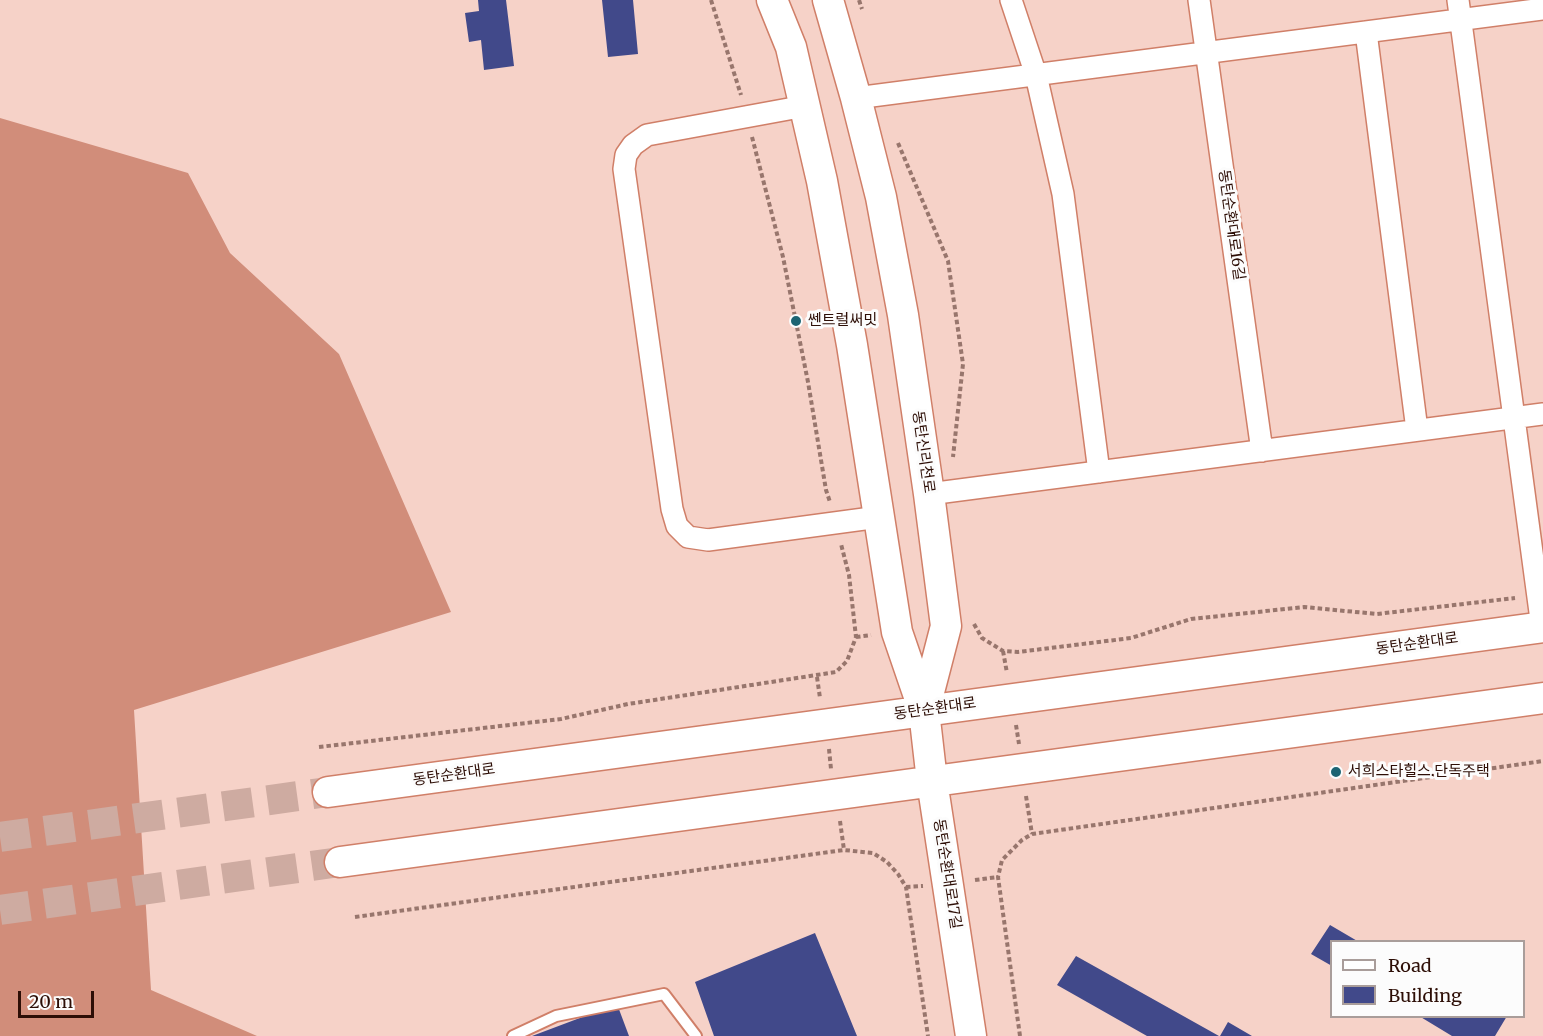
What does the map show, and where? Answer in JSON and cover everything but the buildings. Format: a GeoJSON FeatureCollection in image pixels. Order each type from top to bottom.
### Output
{"type":"FeatureCollection","features":[{"type":"Feature","properties":{"kind":"main road"},"geometry":{"type":"LineString","coordinates":[[772,0],[791,47],[822,181],[897,632],[924,711]]}},
{"type":"Feature","properties":{"kind":"main road","name":"동탄신리천로"},"geometry":{"type":"LineString","coordinates":[[828,0],[881,197],[939,493],[946,626],[924,711]]}},
{"type":"Feature","properties":{"kind":"main road","name":"동탄순환대로"},"geometry":{"type":"LineString","coordinates":[[328,792],[1542,627]]}},
{"type":"Feature","properties":{"kind":"main road"},"geometry":{"type":"LineString","coordinates":[[340,862],[1543,698]]}},
{"type":"Feature","properties":{"kind":"main road","name":"동탄순환대로17길"},"geometry":{"type":"LineString","coordinates":[[924,711],[932,782],[971,1036]]}},
{"type":"Feature","properties":{"kind":"street"},"geometry":{"type":"LineString","coordinates":[[1011,0],[1036,75],[1063,194],[1099,472]]}},
{"type":"Feature","properties":{"kind":"street","name":"동탄순환대로16길"},"geometry":{"type":"LineString","coordinates":[[1199,0],[1262,451]]}},
{"type":"Feature","properties":{"kind":"street"},"geometry":{"type":"LineString","coordinates":[[856,98],[1366,32],[1459,10],[1543,9]]}},
{"type":"Feature","properties":{"kind":"street"},"geometry":{"type":"LineString","coordinates":[[1459,10],[1512,418],[1542,627]]}},
{"type":"Feature","properties":{"kind":"street"},"geometry":{"type":"LineString","coordinates":[[1366,32],[1417,430]]}},
{"type":"Feature","properties":{"kind":"street"},"geometry":{"type":"LineString","coordinates":[[805,105],[647,135],[633,144],[626,155],[624,169],[672,509],[677,526],[688,537],[708,540],[879,517]]}},
{"type":"Feature","properties":{"kind":"street"},"geometry":{"type":"LineString","coordinates":[[939,493],[1543,414]]}},
{"type":"Feature","properties":{"kind":"lane"},"geometry":{"type":"LineString","coordinates":[[513,1036],[556,1016],[664,994],[696,1036]]}},
{"type":"Feature","properties":{"kind":"path"},"geometry":{"type":"LineString","coordinates":[[319,747],[561,719],[628,704],[817,677],[836,672],[847,661],[856,637],[849,575],[826,490],[808,382],[783,257],[747,117],[711,0]]}},
{"type":"Feature","properties":{"kind":"path"},"geometry":{"type":"LineString","coordinates":[[860,0],[862,10]]}},
{"type":"Feature","properties":{"kind":"path"},"geometry":{"type":"LineString","coordinates":[[897,142],[948,261],[963,364],[939,493]]}},
{"type":"Feature","properties":{"kind":"path"},"geometry":{"type":"LineString","coordinates":[[973,623],[982,638],[1003,651],[1018,652],[1131,638],[1191,619],[1304,607],[1377,614],[1537,595]]}},
{"type":"Feature","properties":{"kind":"path"},"geometry":{"type":"LineString","coordinates":[[817,677],[844,849]]}},
{"type":"Feature","properties":{"kind":"path"},"geometry":{"type":"LineString","coordinates":[[1020,1036],[998,878],[1002,860],[1022,840],[1032,834],[1543,761]]}},
{"type":"Feature","properties":{"kind":"path"},"geometry":{"type":"LineString","coordinates":[[355,917],[844,849],[873,853],[887,862],[906,887],[928,1036]]}},
{"type":"Feature","properties":{"kind":"shaded area"},"geometry":{"type":"Polygon","coordinates":[[[0,118],[188,173],[230,253],[339,354],[451,612],[134,710],[151,990],[257,1036],[0,1036],[0,118]]]}},
{"type":"Feature","properties":{"kind":"tunnel"},"geometry":{"type":"LineString","coordinates":[[0,837],[328,792]]}},
{"type":"Feature","properties":{"kind":"tunnel"},"geometry":{"type":"LineString","coordinates":[[0,910],[340,862]]}},
{"type":"Feature","properties":{"kind":"place","name":"쎈트럴써밋"},"geometry":{"type":"Point","coordinates":[796,321]}},
{"type":"Feature","properties":{"kind":"place","name":"서희스타힐스.단독주택"},"geometry":{"type":"Point","coordinates":[1336,772]}}]}
